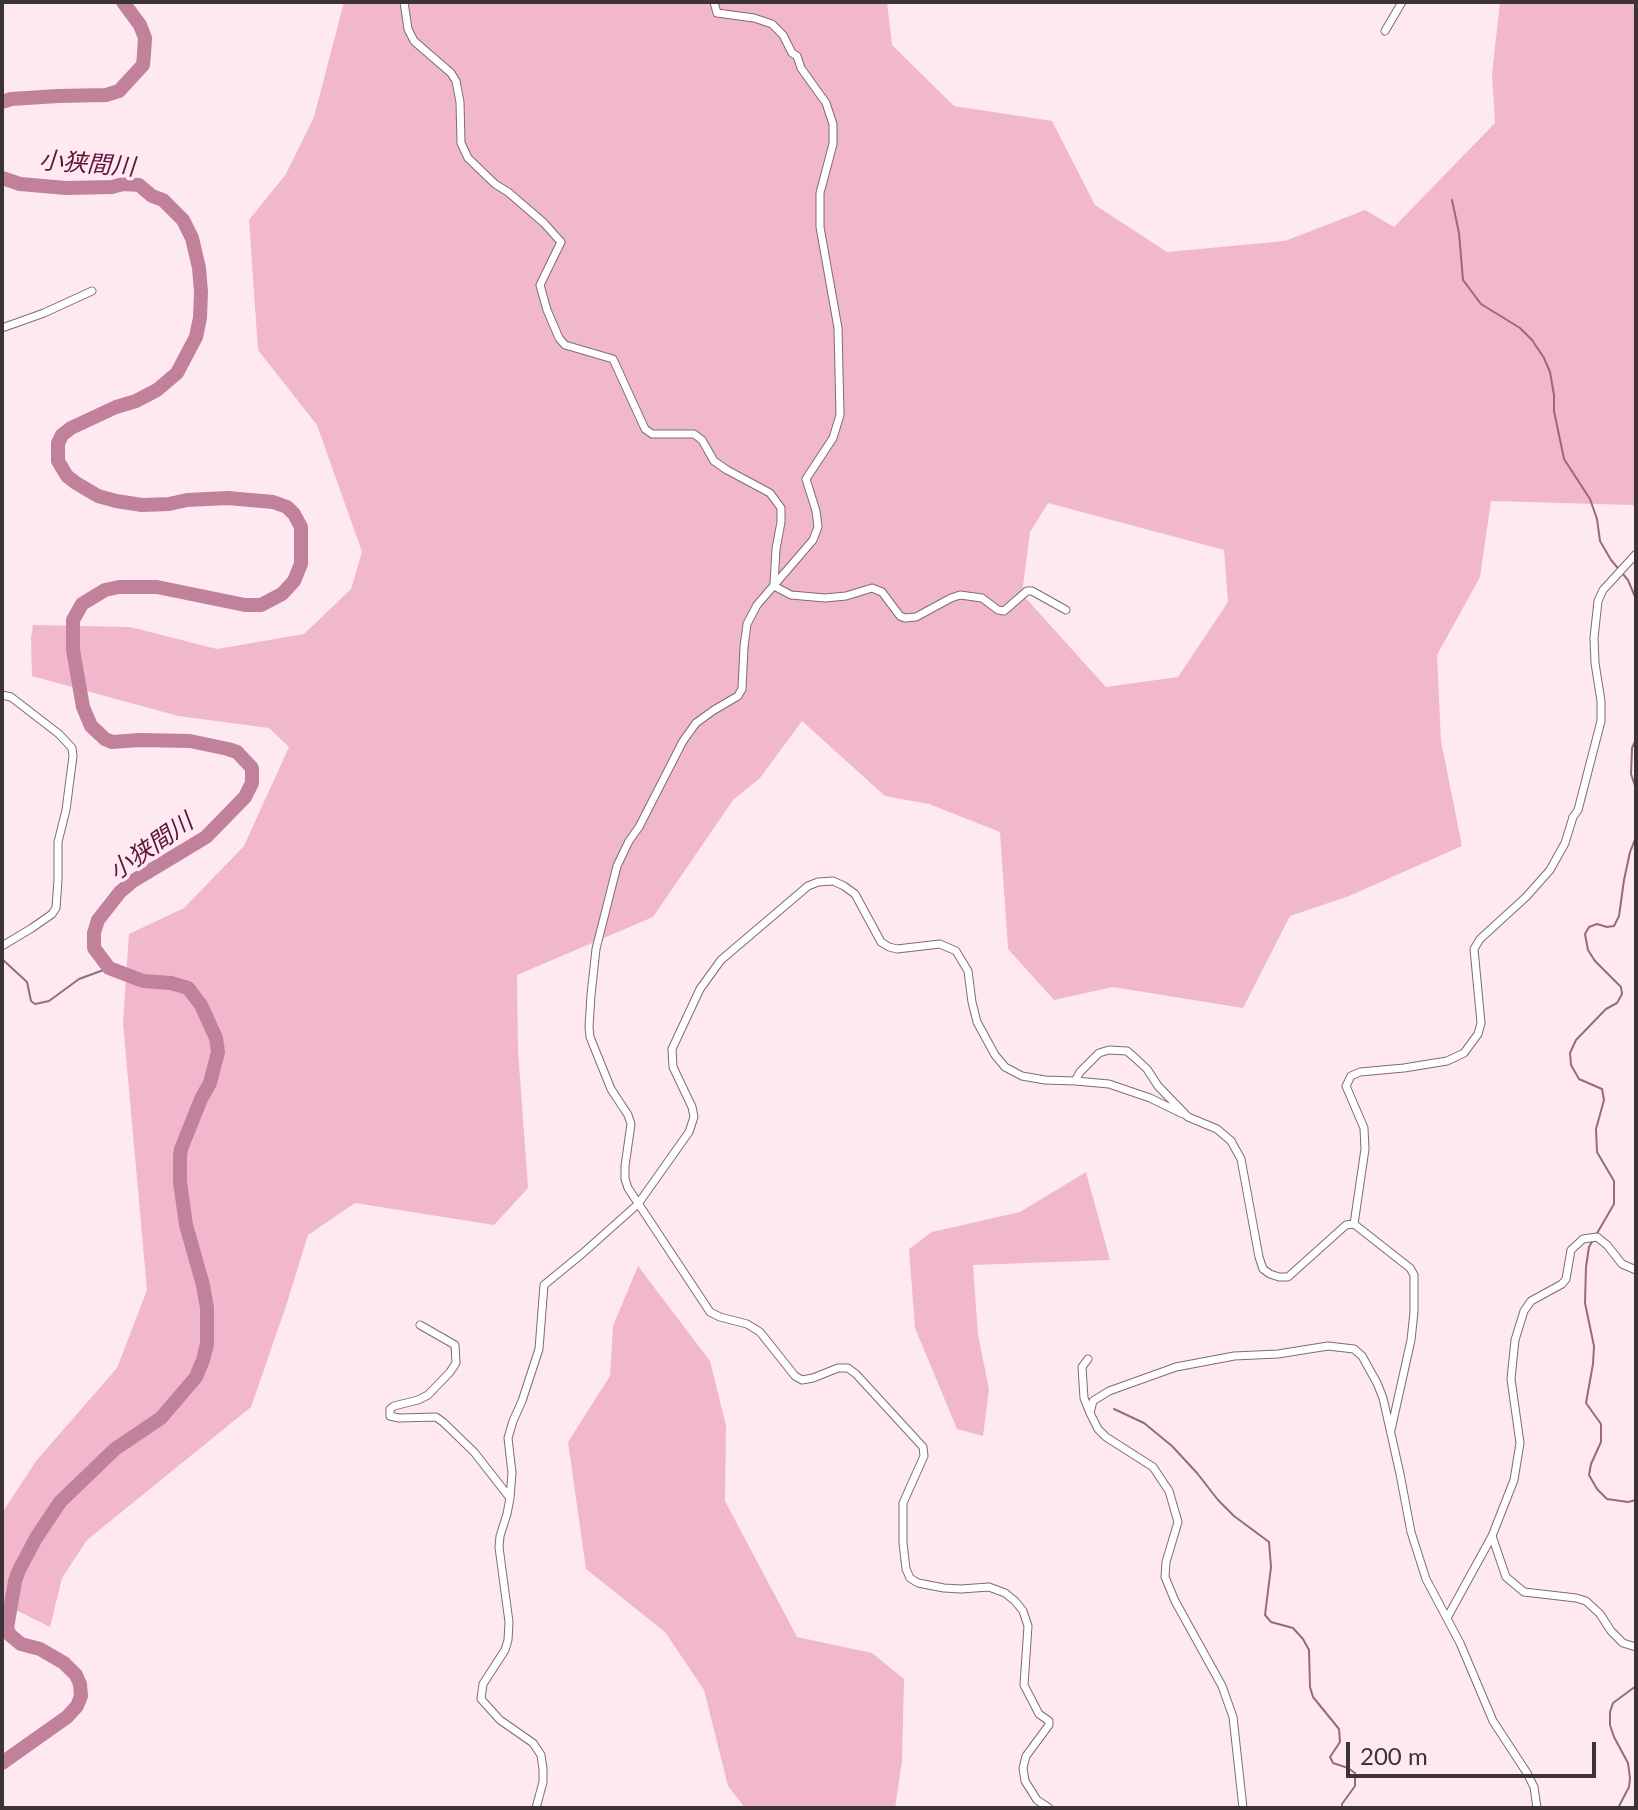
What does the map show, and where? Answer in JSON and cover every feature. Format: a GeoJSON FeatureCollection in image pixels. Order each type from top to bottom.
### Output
{"type":"FeatureCollection","features":[{"type":"Feature","properties":{"kind":"street"},"geometry":{"type":"LineString","coordinates":[[404,2],[408,29],[414,41],[456,81],[461,143],[468,158],[544,223],[561,242],[540,285],[559,338],[565,345],[613,359],[645,429],[652,434],[694,434],[702,440],[720,466],[770,493],[781,508],[774,586]]}},
{"type":"Feature","properties":{"kind":"street"},"geometry":{"type":"LineString","coordinates":[[714,2],[717,13],[754,18],[772,24],[783,35],[801,68],[826,103],[833,124],[833,144],[820,193],[820,227],[838,328],[840,415],[833,438],[806,479],[818,527],[813,540],[757,605],[747,624],[742,689],[738,696],[696,723],[683,741],[617,866],[596,949],[590,1037],[611,1089],[631,1124],[625,1179],[628,1188],[700,1300],[710,1312],[747,1324],[760,1332],[795,1376],[802,1380],[838,1368],[848,1368],[856,1374],[923,1447],[924,1456],[903,1503],[903,1543],[910,1578],[918,1583],[961,1589],[989,1587],[1005,1593],[1023,1611],[1028,1626],[1024,1685],[1039,1714],[1049,1721],[1026,1756],[1023,1768],[1025,1781],[1037,1800],[1049,1808]]}},
{"type":"Feature","properties":{"kind":"street"},"geometry":{"type":"LineString","coordinates":[[1385,31],[1402,2]]}},
{"type":"Feature","properties":{"kind":"street"},"geometry":{"type":"LineString","coordinates":[[2,328],[92,291]]}},
{"type":"Feature","properties":{"kind":"street"},"geometry":{"type":"LineString","coordinates":[[1354,1224],[1365,1149],[1364,1128],[1346,1086],[1351,1076],[1360,1072],[1447,1061],[1464,1053],[1478,1034],[1481,1012],[1474,949],[1480,939],[1550,870],[1565,843],[1578,810],[1601,721],[1594,638],[1598,601],[1603,590],[1636,554]]}},
{"type":"Feature","properties":{"kind":"street"},"geometry":{"type":"LineString","coordinates":[[774,586],[791,595],[825,598],[846,596],[872,588],[882,592],[900,616],[905,618],[916,617],[960,595],[982,598],[1004,611],[1027,591],[1066,610]]}},
{"type":"Feature","properties":{"kind":"street"},"geometry":{"type":"LineString","coordinates":[[2,695],[11,697],[59,734],[72,748],[73,756],[58,842],[56,908],[52,914],[2,946]]}},
{"type":"Feature","properties":{"kind":"street"},"geometry":{"type":"LineString","coordinates":[[536,1808],[543,1782],[541,1755],[533,1743],[500,1720],[481,1699],[483,1684],[508,1640],[509,1622],[499,1547],[510,1498],[512,1473],[508,1438],[539,1349],[544,1285],[638,1204],[661,1174],[693,1125],[692,1107],[671,1059],[672,1049],[700,989],[721,960],[808,886],[833,881],[855,894],[881,942],[889,947],[897,949],[940,944],[956,951],[968,971],[977,1022],[1005,1067],[1022,1076],[1057,1082],[1109,1084],[1150,1098],[1217,1129],[1231,1141],[1241,1159],[1259,1257],[1263,1269],[1270,1274],[1288,1277],[1346,1225],[1354,1224],[1410,1268],[1414,1275],[1411,1340],[1390,1432]]}},
{"type":"Feature","properties":{"kind":"street"},"geometry":{"type":"LineString","coordinates":[[1075,1081],[1099,1053],[1127,1051],[1147,1069],[1158,1086],[1188,1117]]}},
{"type":"Feature","properties":{"kind":"street"},"geometry":{"type":"LineString","coordinates":[[1447,1618],[1492,1536],[1514,1480],[1520,1443],[1511,1379],[1515,1340],[1524,1311],[1531,1301],[1562,1284],[1566,1279],[1571,1250],[1583,1239],[1597,1237],[1622,1264],[1636,1270]]}},
{"type":"Feature","properties":{"kind":"street"},"geometry":{"type":"LineString","coordinates":[[420,1325],[455,1345],[456,1363],[428,1395],[394,1406],[390,1409],[390,1416],[436,1417],[474,1452],[510,1498]]}},
{"type":"Feature","properties":{"kind":"street"},"geometry":{"type":"LineString","coordinates":[[1090,1413],[1093,1401],[1109,1391],[1176,1367],[1234,1356],[1278,1354],[1328,1346],[1354,1349],[1362,1356],[1377,1383],[1411,1532],[1426,1579],[1460,1643],[1493,1721],[1534,1787],[1537,1808]]}},
{"type":"Feature","properties":{"kind":"street"},"geometry":{"type":"LineString","coordinates":[[1088,1359],[1082,1367],[1084,1398],[1098,1429],[1153,1467],[1169,1491],[1178,1522],[1166,1562],[1165,1577],[1222,1686],[1233,1717],[1243,1808]]}},
{"type":"Feature","properties":{"kind":"street"},"geometry":{"type":"LineString","coordinates":[[1492,1536],[1506,1577],[1524,1592],[1586,1601],[1623,1643],[1636,1647]]}},
{"type":"Feature","properties":{"kind":"shaded area"},"geometry":{"type":"Polygon","coordinates":[[[344,2],[887,2],[892,45],[954,106],[1052,121],[1095,205],[1167,252],[1285,241],[1365,210],[1394,227],[1495,123],[1492,74],[1500,2],[1636,2],[1636,512],[1633,505],[1491,501],[1480,577],[1437,655],[1441,741],[1462,846],[1349,896],[1290,916],[1243,1008],[1113,987],[1054,1000],[1008,949],[1000,832],[929,804],[885,796],[802,721],[760,778],[733,800],[653,917],[517,975],[518,1051],[528,1188],[494,1225],[355,1203],[308,1235],[251,1407],[87,1540],[62,1578],[50,1627],[2,1603],[2,1513],[36,1461],[117,1368],[147,1290],[123,1023],[129,934],[184,908],[244,846],[289,747],[269,728],[178,716],[32,676],[33,625],[130,627],[217,649],[304,634],[351,589],[362,552],[317,425],[258,350],[249,220],[286,174],[314,117],[344,2]],[[1048,503],[1030,532],[1022,594],[1106,687],[1178,677],[1228,602],[1224,550],[1048,503]]]}},
{"type":"Feature","properties":{"kind":"shaded area"},"geometry":{"type":"Polygon","coordinates":[[[1086,1172],[1110,1260],[973,1265],[978,1335],[989,1389],[983,1436],[957,1429],[915,1328],[909,1249],[932,1232],[1020,1212],[1086,1172]]]}},
{"type":"Feature","properties":{"kind":"shaded area"},"geometry":{"type":"Polygon","coordinates":[[[638,1266],[710,1361],[726,1426],[725,1501],[797,1637],[872,1653],[904,1679],[902,1761],[895,1808],[745,1808],[728,1786],[704,1690],[665,1632],[586,1569],[568,1442],[610,1376],[613,1326],[638,1266]]]}},
{"type":"Feature","properties":{"kind":"waterway","name":"小狭間川"},"geometry":{"type":"LineString","coordinates":[[2,102],[106,95],[119,91],[143,65],[145,38],[140,25],[123,2]]}},
{"type":"Feature","properties":{"kind":"waterway","name":"小狭間川"},"geometry":{"type":"LineString","coordinates":[[2,178],[20,184],[66,188],[139,185],[152,196],[163,200],[183,220],[192,238],[199,268],[200,318],[196,337],[177,373],[157,390],[71,428],[62,435],[58,443],[58,461],[67,476],[98,496],[142,505],[228,498],[273,502],[287,507],[301,527],[301,564],[294,581],[282,594],[261,605],[245,605],[157,587],[119,587],[105,590],[82,604],[73,620],[73,650],[83,707],[91,726],[105,739],[112,742],[190,741],[228,749],[237,752],[252,768],[252,783],[245,797],[206,837],[120,892],[98,920],[94,933],[94,948],[109,968],[143,981],[188,988],[201,1005],[216,1038],[218,1052],[210,1083],[180,1156],[186,1225],[207,1308],[207,1344],[196,1377],[161,1418],[115,1449],[60,1502],[19,1570],[7,1628],[10,1635],[21,1644],[40,1649],[64,1663],[76,1675],[81,1696],[67,1717],[2,1763]]}},
{"type":"Feature","properties":{"kind":"waterway"},"geometry":{"type":"LineString","coordinates":[[1452,200],[1459,233],[1463,280],[1481,304],[1520,328],[1544,358],[1550,372],[1564,459],[1590,499],[1600,541],[1628,580],[1636,599]]}},
{"type":"Feature","properties":{"kind":"waterway"},"geometry":{"type":"LineString","coordinates":[[1636,739],[1632,748],[1631,774],[1636,789]]}},
{"type":"Feature","properties":{"kind":"waterway"},"geometry":{"type":"LineString","coordinates":[[1596,1235],[1614,1204],[1614,1181],[1597,1152],[1596,1129],[1604,1100],[1602,1089],[1579,1079],[1571,1065],[1570,1053],[1576,1040],[1606,1009],[1617,1003],[1622,994],[1621,987],[1588,950],[1585,934],[1589,927],[1597,924],[1614,926],[1619,916],[1630,852],[1636,837]]}},
{"type":"Feature","properties":{"kind":"waterway"},"geometry":{"type":"LineString","coordinates":[[2,959],[27,982],[31,1001],[35,1004],[49,1001],[79,979],[109,968]]}},
{"type":"Feature","properties":{"kind":"waterway"},"geometry":{"type":"LineString","coordinates":[[1593,1240],[1586,1267],[1585,1303],[1594,1346],[1586,1403],[1601,1424],[1601,1442],[1589,1475],[1607,1499],[1636,1500]]}},
{"type":"Feature","properties":{"kind":"waterway"},"geometry":{"type":"LineString","coordinates":[[1114,1409],[1144,1423],[1172,1446],[1234,1516],[1269,1542],[1271,1567],[1265,1615],[1271,1622],[1293,1628],[1309,1650],[1313,1697],[1339,1729],[1340,1742],[1330,1757],[1333,1763],[1355,1773],[1355,1786],[1342,1808]]}},
{"type":"Feature","properties":{"kind":"waterway"},"geometry":{"type":"LineString","coordinates":[[1618,1808],[1629,1787],[1630,1778],[1628,1763],[1610,1725],[1610,1712],[1613,1703],[1636,1686]]}}]}
